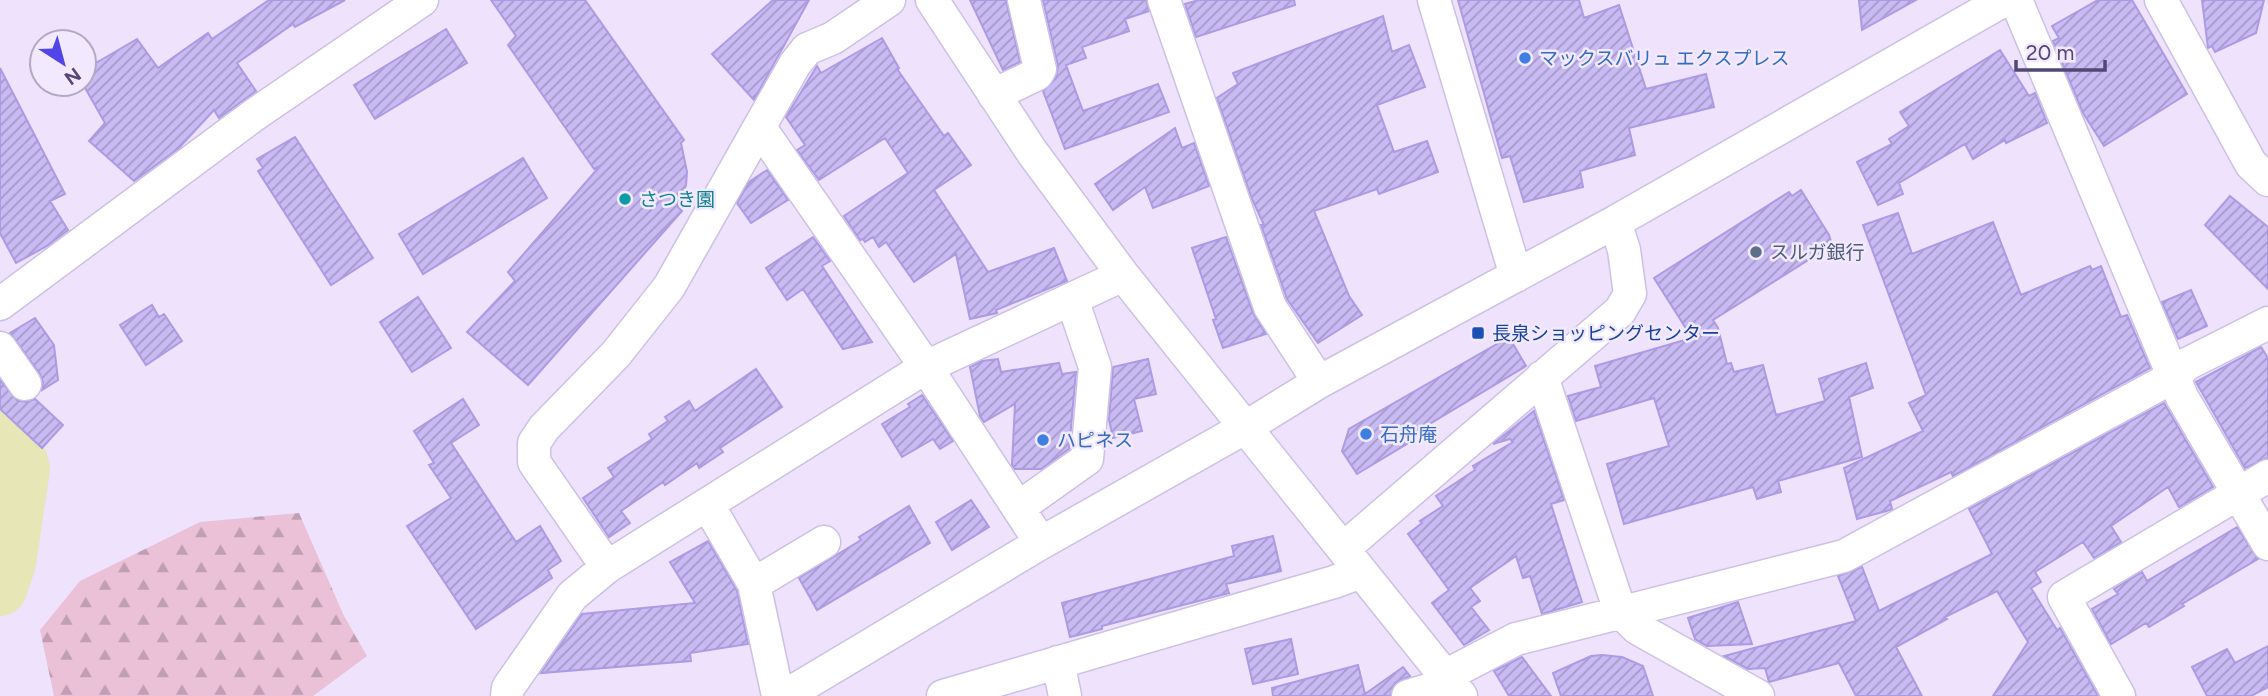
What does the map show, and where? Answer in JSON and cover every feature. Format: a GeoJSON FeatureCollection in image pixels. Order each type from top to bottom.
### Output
{"type":"FeatureCollection","features":[{"type":"Feature","properties":{"kind":"street"},"geometry":{"type":"LineString","coordinates":[[0,304],[254,115],[422,0]]}},
{"type":"Feature","properties":{"kind":"street"},"geometry":{"type":"LineString","coordinates":[[607,567],[534,461],[534,443],[544,428],[616,354],[669,287],[795,64],[807,49],[833,38],[889,0]]}},
{"type":"Feature","properties":{"kind":"street"},"geometry":{"type":"LineString","coordinates":[[932,0],[1032,152],[1123,275],[1452,685]]}},
{"type":"Feature","properties":{"kind":"street"},"geometry":{"type":"LineString","coordinates":[[994,94],[1037,74],[1040,69],[1024,0]]}},
{"type":"Feature","properties":{"kind":"street"},"geometry":{"type":"LineString","coordinates":[[1164,0],[1270,307],[1319,382]]}},
{"type":"Feature","properties":{"kind":"street"},"geometry":{"type":"LineString","coordinates":[[1434,0],[1516,276]]}},
{"type":"Feature","properties":{"kind":"street"},"geometry":{"type":"LineString","coordinates":[[804,691],[1041,543],[1246,427],[1319,382],[1615,222],[2004,0]]}},
{"type":"Feature","properties":{"kind":"street"},"geometry":{"type":"LineString","coordinates":[[2016,0],[2182,397],[2268,544]]}},
{"type":"Feature","properties":{"kind":"street"},"geometry":{"type":"LineString","coordinates":[[2161,0],[2251,164],[2268,180]]}},
{"type":"Feature","properties":{"kind":"street"},"geometry":{"type":"LineString","coordinates":[[760,128],[926,367],[1041,543]]}},
{"type":"Feature","properties":{"kind":"street"},"geometry":{"type":"LineString","coordinates":[[943,696],[1334,582],[1352,561],[1542,377],[1620,311],[1630,294],[1624,250],[1615,222]]}},
{"type":"Feature","properties":{"kind":"street"},"geometry":{"type":"LineString","coordinates":[[507,696],[508,688],[572,596],[607,567],[926,367],[1123,275]]}},
{"type":"Feature","properties":{"kind":"street"},"geometry":{"type":"LineString","coordinates":[[1018,508],[1087,459],[1095,366],[1072,299]]}},
{"type":"Feature","properties":{"kind":"street"},"geometry":{"type":"LineString","coordinates":[[1408,696],[1452,685],[1516,639],[1844,556],[2174,377],[2187,364],[2268,323]]}},
{"type":"Feature","properties":{"kind":"street"},"geometry":{"type":"LineString","coordinates":[[0,348],[25,384]]}},
{"type":"Feature","properties":{"kind":"street"},"geometry":{"type":"LineString","coordinates":[[1542,377],[1620,611],[1637,628],[1758,696]]}},
{"type":"Feature","properties":{"kind":"street"},"geometry":{"type":"LineString","coordinates":[[2119,696],[2064,597],[2268,475]]}},
{"type":"Feature","properties":{"kind":"street"},"geometry":{"type":"LineString","coordinates":[[708,505],[754,584],[778,696]]}},
{"type":"Feature","properties":{"kind":"street"},"geometry":{"type":"LineString","coordinates":[[754,584],[824,542]]}},
{"type":"Feature","properties":{"kind":"street"},"geometry":{"type":"LineString","coordinates":[[1058,662],[1065,696]]}},
{"type":"Feature","properties":{"kind":"green space"},"geometry":{"type":"Polygon","coordinates":[[[299,513],[344,616],[367,656],[313,696],[54,696],[40,630],[80,581],[200,522],[299,513]]]}},
{"type":"Feature","properties":{"kind":"building"},"geometry":{"type":"Polygon","coordinates":[[[269,0],[345,0],[295,27],[293,24],[237,63],[256,91],[219,118],[214,110],[178,149],[134,181],[89,141],[105,123],[91,98],[98,98],[98,62],[137,39],[158,68],[208,33],[212,39],[269,0]]]}},
{"type":"Feature","properties":{"kind":"building","name":"さつき園"},"geometry":{"type":"Polygon","coordinates":[[[491,0],[585,0],[684,140],[681,143],[687,172],[686,185],[678,207],[682,211],[528,385],[467,332],[515,281],[508,272],[600,166],[594,169],[508,45],[516,36],[491,0]]]}},
{"type":"Feature","properties":{"kind":"building"},"geometry":{"type":"Polygon","coordinates":[[[773,0],[809,0],[754,100],[712,54],[773,0]]]}},
{"type":"Feature","properties":{"kind":"building"},"geometry":{"type":"Polygon","coordinates":[[[970,0],[1006,0],[1020,62],[1003,70],[970,0]]]}},
{"type":"Feature","properties":{"kind":"building"},"geometry":{"type":"Polygon","coordinates":[[[1043,0],[1146,0],[1149,11],[1125,19],[1129,31],[1082,47],[1086,58],[1066,65],[1083,111],[1158,84],[1169,112],[1065,149],[1043,91],[1056,78],[1058,66],[1043,0]]]}},
{"type":"Feature","properties":{"kind":"building"},"geometry":{"type":"Polygon","coordinates":[[[1199,0],[1294,0],[1295,5],[1196,37],[1185,4],[1199,0]]]}},
{"type":"Feature","properties":{"kind":"building"},"geometry":{"type":"Polygon","coordinates":[[[1458,0],[1579,0],[1584,18],[1619,5],[1646,89],[1706,74],[1714,107],[1629,128],[1635,155],[1580,171],[1583,187],[1524,202],[1510,156],[1502,158],[1458,0]]]}},
{"type":"Feature","properties":{"kind":"building"},"geometry":{"type":"Polygon","coordinates":[[[1859,0],[1916,0],[1862,30],[1859,0]]]}},
{"type":"Feature","properties":{"kind":"building"},"geometry":{"type":"Polygon","coordinates":[[[2098,0],[2132,0],[2187,94],[2104,146],[2083,113],[2053,41],[2059,38],[2052,26],[2098,0]]]}},
{"type":"Feature","properties":{"kind":"building"},"geometry":{"type":"Polygon","coordinates":[[[2202,0],[2264,0],[2256,33],[2215,52],[2212,46],[2208,48],[2202,0]]]}},
{"type":"Feature","properties":{"kind":"building"},"geometry":{"type":"Polygon","coordinates":[[[1383,16],[1392,52],[1409,45],[1425,87],[1377,105],[1394,152],[1427,141],[1438,172],[1379,194],[1377,189],[1314,211],[1349,296],[1362,315],[1318,343],[1287,299],[1261,225],[1264,225],[1252,199],[1217,98],[1238,84],[1233,73],[1383,16]]]}},
{"type":"Feature","properties":{"kind":"building"},"geometry":{"type":"Polygon","coordinates":[[[446,29],[467,63],[375,119],[354,85],[446,29]]]}},
{"type":"Feature","properties":{"kind":"building"},"geometry":{"type":"Polygon","coordinates":[[[882,38],[899,68],[897,69],[944,136],[948,133],[971,165],[934,190],[988,272],[1054,248],[1067,281],[996,310],[997,313],[970,319],[956,254],[914,282],[886,242],[879,247],[873,237],[865,242],[860,240],[844,216],[908,173],[885,138],[819,180],[797,150],[805,145],[786,117],[817,66],[821,73],[882,38]]]}},
{"type":"Feature","properties":{"kind":"building"},"geometry":{"type":"Polygon","coordinates":[[[2000,50],[2029,96],[2035,93],[2047,123],[2006,143],[2005,140],[1973,159],[1965,144],[1899,183],[1903,194],[1878,205],[1857,162],[1892,144],[1889,139],[1909,126],[1900,112],[2000,50]]]}},
{"type":"Feature","properties":{"kind":"building"},"geometry":{"type":"Polygon","coordinates":[[[0,68],[65,194],[50,201],[68,230],[47,246],[16,263],[0,233],[0,68]]]}},
{"type":"Feature","properties":{"kind":"building"},"geometry":{"type":"Polygon","coordinates":[[[1175,128],[1182,148],[1194,143],[1209,186],[1153,208],[1145,187],[1113,210],[1095,184],[1175,128]]]}},
{"type":"Feature","properties":{"kind":"building"},"geometry":{"type":"Polygon","coordinates":[[[295,137],[373,258],[331,285],[258,171],[263,168],[257,159],[295,137]]]}},
{"type":"Feature","properties":{"kind":"building"},"geometry":{"type":"Polygon","coordinates":[[[523,158],[547,198],[423,274],[399,234],[523,158]]]}},
{"type":"Feature","properties":{"kind":"building"},"geometry":{"type":"Polygon","coordinates":[[[767,170],[788,200],[751,223],[737,203],[749,182],[767,170]]]}},
{"type":"Feature","properties":{"kind":"building"},"geometry":{"type":"Polygon","coordinates":[[[1801,190],[1829,235],[1832,245],[1713,320],[1718,328],[1727,364],[1731,363],[1734,372],[1763,365],[1776,415],[1825,401],[1819,379],[1866,363],[1873,388],[1849,397],[1862,457],[1778,481],[1781,492],[1757,499],[1753,487],[1624,524],[1607,464],[1669,446],[1654,398],[1576,421],[1568,396],[1601,387],[1595,366],[1692,338],[1654,278],[1789,192],[1792,196],[1801,190]]]}},
{"type":"Feature","properties":{"kind":"building"},"geometry":{"type":"Polygon","coordinates":[[[2230,196],[2268,227],[2268,289],[2205,225],[2230,196]]]}},
{"type":"Feature","properties":{"kind":"building"},"geometry":{"type":"Polygon","coordinates":[[[1898,213],[1912,254],[1993,222],[2021,295],[2090,266],[2092,270],[2101,266],[2121,317],[2127,315],[2150,368],[1953,476],[1951,472],[1890,501],[1892,509],[1857,519],[1844,468],[1923,431],[1909,403],[1926,395],[1863,225],[1898,213]]]}},
{"type":"Feature","properties":{"kind":"building"},"geometry":{"type":"Polygon","coordinates":[[[813,237],[830,261],[822,266],[872,342],[843,349],[803,289],[787,300],[766,268],[813,237]]]}},
{"type":"Feature","properties":{"kind":"building"},"geometry":{"type":"Polygon","coordinates":[[[1226,237],[1253,313],[1266,334],[1223,348],[1192,248],[1226,237]]]}},
{"type":"Feature","properties":{"kind":"building"},"geometry":{"type":"Polygon","coordinates":[[[2191,290],[2207,326],[2178,339],[2162,302],[2191,290]]]}},
{"type":"Feature","properties":{"kind":"building"},"geometry":{"type":"Polygon","coordinates":[[[418,297],[451,348],[412,372],[380,322],[418,297]]]}},
{"type":"Feature","properties":{"kind":"building"},"geometry":{"type":"Polygon","coordinates":[[[152,305],[159,317],[164,314],[182,341],[146,365],[120,325],[152,305]]]}},
{"type":"Feature","properties":{"kind":"building"},"geometry":{"type":"Polygon","coordinates":[[[35,318],[54,345],[58,380],[42,390],[40,374],[10,333],[35,318]]]}},
{"type":"Feature","properties":{"kind":"building"},"geometry":{"type":"Polygon","coordinates":[[[1509,337],[1526,366],[1408,437],[1410,442],[1357,474],[1342,451],[1349,429],[1509,337]]]}},
{"type":"Feature","properties":{"kind":"building"},"geometry":{"type":"Polygon","coordinates":[[[2261,347],[2268,358],[2268,458],[2245,468],[2196,382],[2261,347]]]}},
{"type":"Feature","properties":{"kind":"building"},"geometry":{"type":"Polygon","coordinates":[[[998,359],[1001,372],[1059,363],[1062,374],[1076,372],[1069,449],[1041,469],[1015,469],[1012,465],[1015,404],[984,422],[980,416],[970,367],[982,361],[998,359]]]}},
{"type":"Feature","properties":{"kind":"building"},"geometry":{"type":"Polygon","coordinates":[[[1148,359],[1156,394],[1134,399],[1142,431],[1113,438],[1109,420],[1113,367],[1148,359]]]}},
{"type":"Feature","properties":{"kind":"building"},"geometry":{"type":"Polygon","coordinates":[[[756,369],[782,407],[720,448],[723,452],[699,468],[697,463],[621,511],[630,523],[609,537],[583,498],[614,477],[608,468],[652,439],[649,434],[668,421],[665,417],[689,401],[695,411],[756,369]]]}},
{"type":"Feature","properties":{"kind":"building"},"geometry":{"type":"Polygon","coordinates":[[[0,380],[17,400],[26,402],[35,399],[63,425],[42,448],[0,409],[0,380]]]}},
{"type":"Feature","properties":{"kind":"building"},"geometry":{"type":"Polygon","coordinates":[[[922,395],[953,441],[940,449],[933,439],[902,457],[882,424],[910,407],[908,404],[922,395]]]}},
{"type":"Feature","properties":{"kind":"building"},"geometry":{"type":"Polygon","coordinates":[[[463,399],[479,425],[451,443],[516,542],[540,526],[561,561],[548,570],[552,578],[476,629],[407,526],[451,498],[429,465],[434,463],[414,431],[463,399]]]}},
{"type":"Feature","properties":{"kind":"building"},"geometry":{"type":"Polygon","coordinates":[[[2164,403],[2213,487],[2179,507],[2168,487],[2111,526],[2121,542],[2094,558],[2083,542],[2035,572],[2041,582],[2031,588],[2057,630],[2060,628],[2098,696],[1993,696],[2028,642],[1997,591],[1945,617],[1947,619],[1896,647],[1922,696],[1856,696],[1839,663],[1769,682],[1765,668],[1748,669],[1724,656],[1856,621],[1838,576],[1862,567],[1879,611],[1992,554],[1969,509],[2164,403]]]}},
{"type":"Feature","properties":{"kind":"building"},"geometry":{"type":"Polygon","coordinates":[[[1534,411],[1564,500],[1551,504],[1582,602],[1542,614],[1530,576],[1523,578],[1516,556],[1470,588],[1480,601],[1471,607],[1489,630],[1464,645],[1432,603],[1449,590],[1408,534],[1422,523],[1420,521],[1443,506],[1436,496],[1475,470],[1473,466],[1513,442],[1510,439],[1493,444],[1534,411]]]}},
{"type":"Feature","properties":{"kind":"building"},"geometry":{"type":"Polygon","coordinates":[[[971,500],[989,527],[952,550],[936,522],[971,500]]]}},
{"type":"Feature","properties":{"kind":"building"},"geometry":{"type":"Polygon","coordinates":[[[909,506],[930,543],[817,610],[799,578],[861,540],[859,537],[909,506]]]}},
{"type":"Feature","properties":{"kind":"building"},"geometry":{"type":"Polygon","coordinates":[[[2237,527],[2258,559],[2149,627],[2146,623],[2111,644],[2092,609],[2118,594],[2114,589],[2142,572],[2147,581],[2237,527]]]}},
{"type":"Feature","properties":{"kind":"building"},"geometry":{"type":"Polygon","coordinates":[[[1273,536],[1281,571],[1226,584],[1229,593],[1070,637],[1062,603],[1234,556],[1232,546],[1273,536]]]}},
{"type":"Feature","properties":{"kind":"building"},"geometry":{"type":"Polygon","coordinates":[[[708,541],[737,591],[748,644],[690,653],[691,661],[541,673],[582,614],[695,603],[670,562],[708,541]]]}},
{"type":"Feature","properties":{"kind":"building"},"geometry":{"type":"Polygon","coordinates":[[[1738,602],[1752,644],[1707,646],[1695,639],[1688,618],[1738,602]]]}},
{"type":"Feature","properties":{"kind":"building"},"geometry":{"type":"Polygon","coordinates":[[[1291,639],[1298,674],[1253,684],[1245,649],[1291,639]]]}},
{"type":"Feature","properties":{"kind":"building"},"geometry":{"type":"Polygon","coordinates":[[[2268,646],[2268,687],[2251,696],[2207,696],[2192,667],[2227,649],[2235,663],[2268,646]]]}},
{"type":"Feature","properties":{"kind":"building"},"geometry":{"type":"Polygon","coordinates":[[[1591,656],[1622,657],[1643,666],[1653,696],[1561,696],[1553,673],[1591,656]]]}},
{"type":"Feature","properties":{"kind":"building"},"geometry":{"type":"Polygon","coordinates":[[[1522,657],[1551,696],[1509,696],[1494,671],[1522,657]]]}},
{"type":"Feature","properties":{"kind":"building"},"geometry":{"type":"Polygon","coordinates":[[[1358,665],[1365,694],[1403,667],[1410,676],[1395,683],[1390,696],[1273,696],[1272,688],[1358,665]]]}},
{"type":"Feature","properties":{"kind":"waterway"},"geometry":{"type":"LineString","coordinates":[[0,437],[15,450],[23,469],[9,563],[0,589]]}},
{"type":"Feature","properties":{"kind":"place","name":"マックスバリュ エクスプレス"},"geometry":{"type":"Point","coordinates":[1525,58]}},
{"type":"Feature","properties":{"kind":"place","name":"さつき園"},"geometry":{"type":"Point","coordinates":[625,199]}},
{"type":"Feature","properties":{"kind":"place","name":"スルガ銀行"},"geometry":{"type":"Point","coordinates":[1756,252]}},
{"type":"Feature","properties":{"kind":"place","name":"長泉ショッピングセンター"},"geometry":{"type":"Point","coordinates":[1478,333]}},
{"type":"Feature","properties":{"kind":"place","name":"石舟庵"},"geometry":{"type":"Point","coordinates":[1366,434]}},
{"type":"Feature","properties":{"kind":"place","name":"ハピネス"},"geometry":{"type":"Point","coordinates":[1043,440]}}]}
